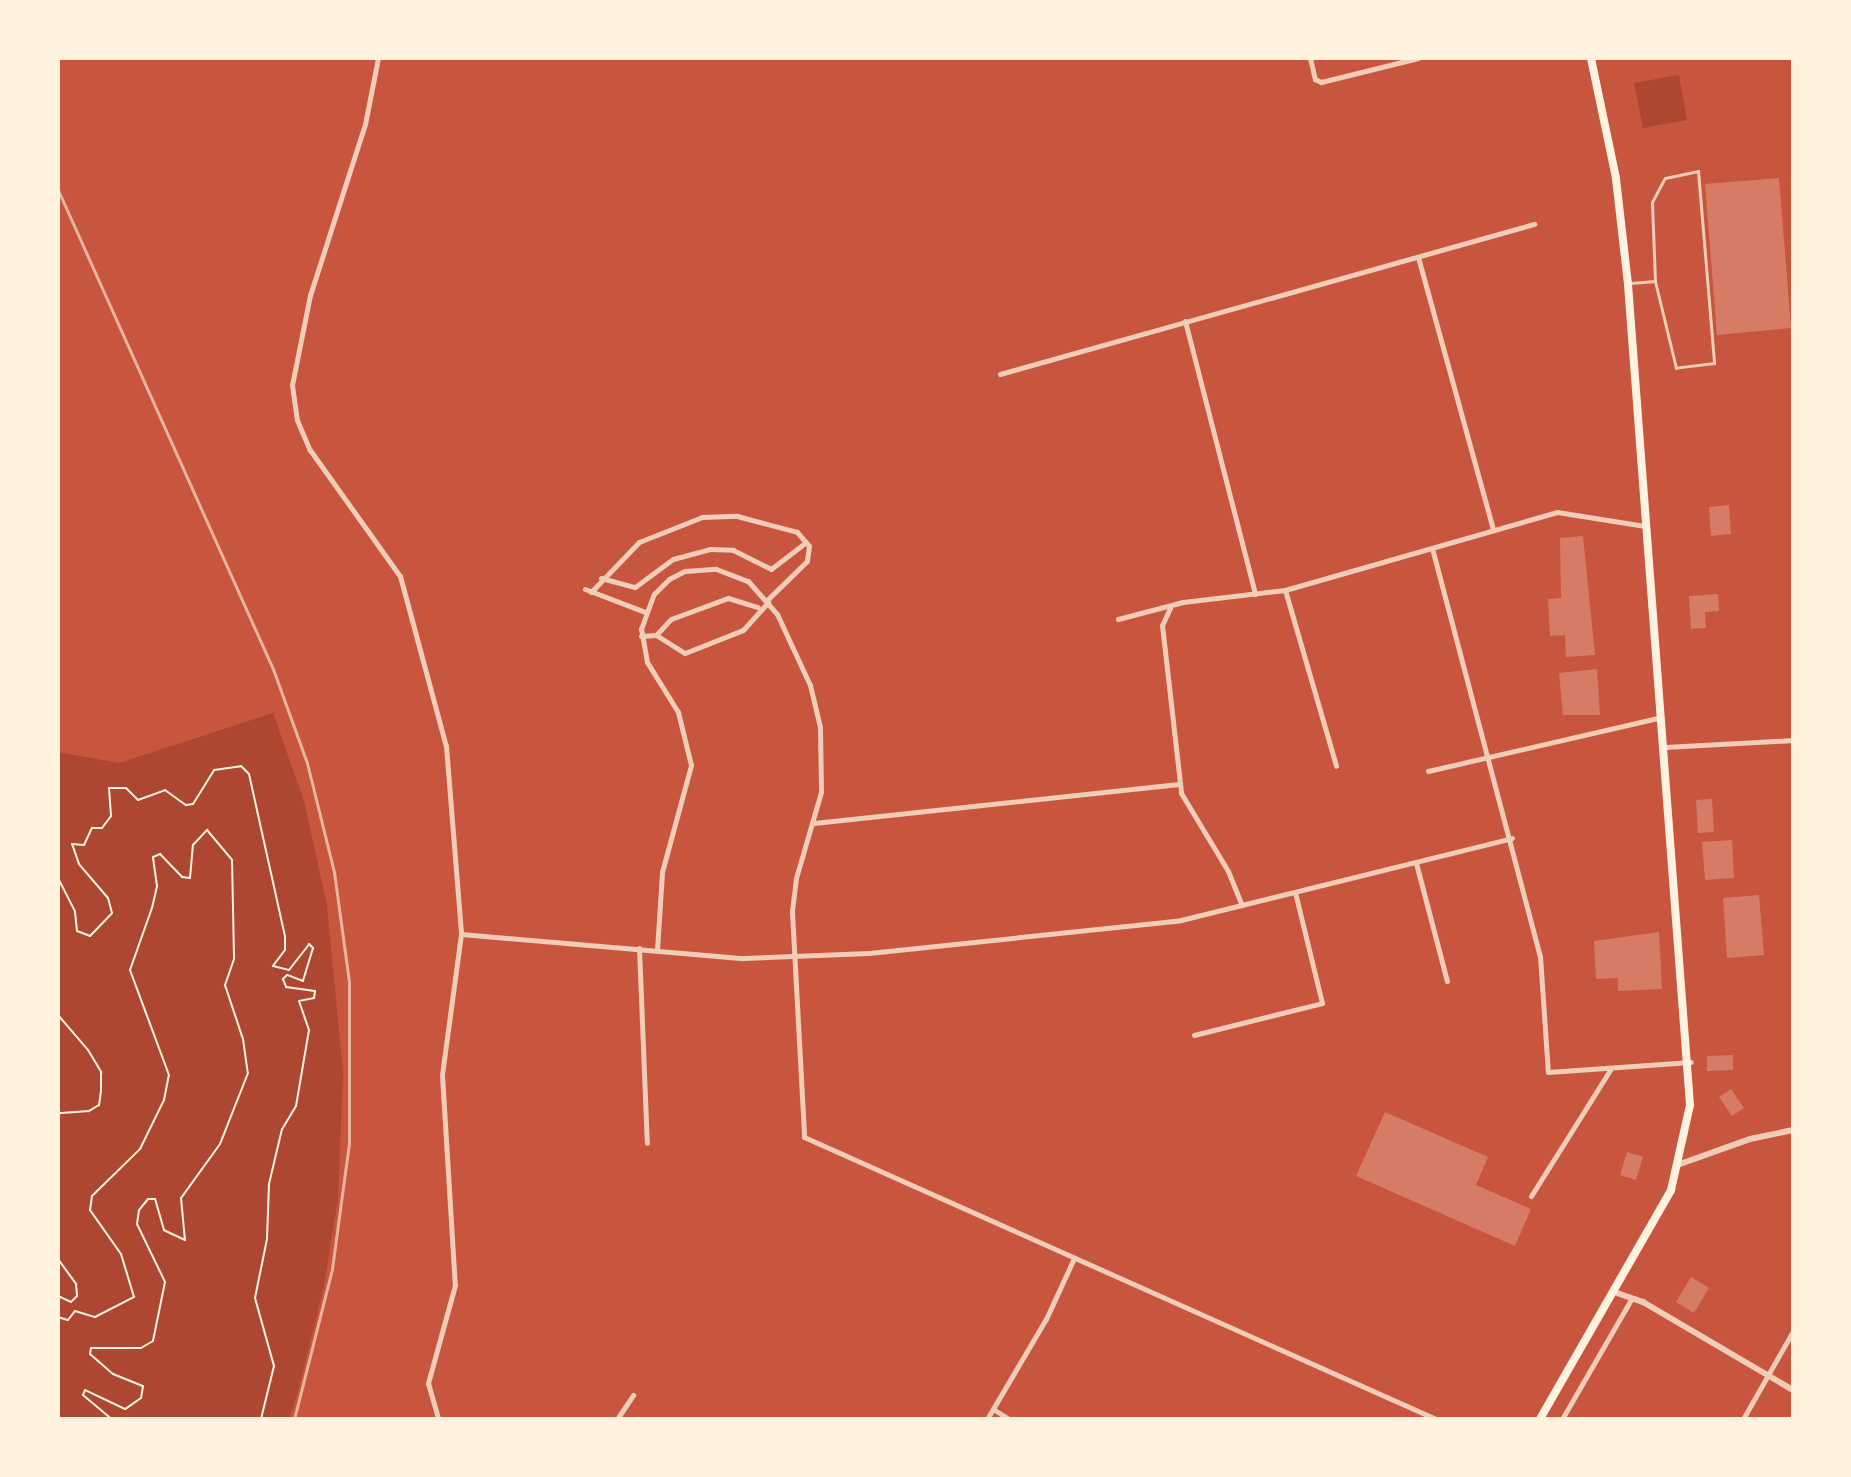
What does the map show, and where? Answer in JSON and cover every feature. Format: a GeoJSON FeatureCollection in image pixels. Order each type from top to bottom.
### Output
{"type":"FeatureCollection","features":[{"type":"Feature","properties":{"kind":"main road"},"geometry":{"type":"LineString","coordinates":[[1540,1419],[1614,1292],[1680,1164],[1691,1062],[1628,284],[1616,178],[1591,58]]}},
{"type":"Feature","properties":{"kind":"street"},"geometry":{"type":"LineString","coordinates":[[378,58],[365,124],[297,348],[293,397],[310,450],[390,557],[413,614],[446,746],[461,934],[442,1075],[455,1285],[429,1377],[429,1400],[437,1418]]}},
{"type":"Feature","properties":{"kind":"street"},"geometry":{"type":"LineString","coordinates":[[1310,58],[1315,79],[1321,82],[1418,58]]}},
{"type":"Feature","properties":{"kind":"street"},"geometry":{"type":"LineString","coordinates":[[1000,374],[1534,224]]}},
{"type":"Feature","properties":{"kind":"street"},"geometry":{"type":"LineString","coordinates":[[1418,257],[1493,530]]}},
{"type":"Feature","properties":{"kind":"street"},"geometry":{"type":"LineString","coordinates":[[1185,321],[1255,594]]}},
{"type":"Feature","properties":{"kind":"street"},"geometry":{"type":"LineString","coordinates":[[1118,619],[1171,607],[1285,590],[1567,511],[1648,527]]}},
{"type":"Feature","properties":{"kind":"street"},"geometry":{"type":"LineString","coordinates":[[641,636],[656,635],[685,653],[743,630],[758,607],[768,601],[807,561],[806,542],[797,532],[764,521],[702,517],[639,542],[588,590],[645,612]]}},
{"type":"Feature","properties":{"kind":"street"},"geometry":{"type":"LineString","coordinates":[[601,578],[635,587],[673,559],[710,549],[733,550],[767,570],[806,542]]}},
{"type":"Feature","properties":{"kind":"street"},"geometry":{"type":"LineString","coordinates":[[1432,548],[1512,838],[1540,956],[1548,1072],[1691,1062]]}},
{"type":"Feature","properties":{"kind":"street"},"geometry":{"type":"LineString","coordinates":[[657,950],[662,872],[691,765],[678,712],[647,662],[641,636],[645,612],[661,586],[695,569],[737,575],[768,601],[796,650],[820,727],[823,774],[814,823],[793,898],[804,1137],[1436,1419]]}},
{"type":"Feature","properties":{"kind":"street"},"geometry":{"type":"LineString","coordinates":[[1285,590],[1336,766]]}},
{"type":"Feature","properties":{"kind":"street"},"geometry":{"type":"LineString","coordinates":[[656,635],[671,619],[728,598],[758,607]]}},
{"type":"Feature","properties":{"kind":"street"},"geometry":{"type":"LineString","coordinates":[[1171,607],[1162,625],[1179,784],[1242,905]]}},
{"type":"Feature","properties":{"kind":"street"},"geometry":{"type":"LineString","coordinates":[[1428,771],[1663,717]]}},
{"type":"Feature","properties":{"kind":"street"},"geometry":{"type":"LineString","coordinates":[[1665,747],[1793,740]]}},
{"type":"Feature","properties":{"kind":"street"},"geometry":{"type":"LineString","coordinates":[[814,823],[1179,784]]}},
{"type":"Feature","properties":{"kind":"street"},"geometry":{"type":"LineString","coordinates":[[461,934],[795,959],[1170,922],[1512,838]]}},
{"type":"Feature","properties":{"kind":"street"},"geometry":{"type":"LineString","coordinates":[[1416,863],[1447,981]]}},
{"type":"Feature","properties":{"kind":"street"},"geometry":{"type":"LineString","coordinates":[[1194,1035],[1322,1003],[1295,892]]}},
{"type":"Feature","properties":{"kind":"street"},"geometry":{"type":"LineString","coordinates":[[639,948],[647,1143]]}},
{"type":"Feature","properties":{"kind":"street"},"geometry":{"type":"LineString","coordinates":[[1531,1196],[1610,1069]]}},
{"type":"Feature","properties":{"kind":"street"},"geometry":{"type":"LineString","coordinates":[[1680,1164],[1793,1130]]}},
{"type":"Feature","properties":{"kind":"street"},"geometry":{"type":"LineString","coordinates":[[987,1419],[1046,1319],[1074,1258]]}},
{"type":"Feature","properties":{"kind":"street"},"geometry":{"type":"LineString","coordinates":[[1614,1292],[1632,1298],[1793,1390]]}},
{"type":"Feature","properties":{"kind":"street"},"geometry":{"type":"LineString","coordinates":[[1562,1419],[1632,1298]]}},
{"type":"Feature","properties":{"kind":"street"},"geometry":{"type":"LineString","coordinates":[[1743,1419],[1793,1331]]}},
{"type":"Feature","properties":{"kind":"street"},"geometry":{"type":"LineString","coordinates":[[617,1419],[633,1395]]}},
{"type":"Feature","properties":{"kind":"street"},"geometry":{"type":"LineString","coordinates":[[993,1409],[1009,1419]]}},
{"type":"Feature","properties":{"kind":"lane"},"geometry":{"type":"LineString","coordinates":[[1698,171],[1714,363],[1676,368],[1655,281],[1652,202],[1658,185],[1665,178],[1698,171]]}},
{"type":"Feature","properties":{"kind":"lane"},"geometry":{"type":"LineString","coordinates":[[1628,284],[1655,281]]}},
{"type":"Feature","properties":{"kind":"path"},"geometry":{"type":"LineString","coordinates":[[58,878],[75,912],[77,931],[90,936],[112,913],[108,898],[79,864],[72,844],[84,845],[92,828],[102,828],[111,816],[109,788],[126,788],[138,800],[165,790],[186,805],[193,804],[214,770],[241,766],[249,774],[285,936],[285,950],[273,966],[289,970],[309,944],[313,948],[303,981],[287,975],[283,979],[286,987],[315,991],[314,998],[299,1001],[309,1030],[296,1106],[282,1129],[269,1184],[267,1239],[255,1298],[274,1366],[261,1419]]}},
{"type":"Feature","properties":{"kind":"path"},"geometry":{"type":"LineString","coordinates":[[58,1317],[68,1320],[75,1311],[95,1317],[134,1297],[121,1254],[90,1210],[92,1196],[140,1149],[164,1100],[169,1075],[130,970],[157,886],[153,857],[160,854],[182,877],[190,878],[193,845],[207,830],[232,860],[234,959],[225,985],[243,1039],[248,1073],[220,1144],[181,1198],[185,1240],[164,1230],[155,1199],[148,1199],[139,1210],[137,1224],[165,1282],[153,1341],[141,1348],[91,1348],[90,1354],[113,1374],[143,1386],[141,1398],[125,1409],[85,1390],[83,1395],[112,1419]]}},
{"type":"Feature","properties":{"kind":"path"},"geometry":{"type":"LineString","coordinates":[[58,1015],[88,1050],[101,1072],[101,1091],[99,1105],[89,1111],[58,1113]]}},
{"type":"Feature","properties":{"kind":"path"},"geometry":{"type":"LineString","coordinates":[[58,1259],[76,1284],[77,1296],[71,1302],[58,1296]]}},
{"type":"Feature","properties":{"kind":"shaded area"},"geometry":{"type":"Polygon","coordinates":[[[1679,75],[1687,120],[1643,128],[1634,83],[1679,75]]]}},
{"type":"Feature","properties":{"kind":"shaded area"},"geometry":{"type":"Polygon","coordinates":[[[273,713],[304,801],[327,905],[343,1073],[338,1199],[324,1286],[297,1396],[289,1419],[58,1419],[58,752],[119,763],[273,713]]]}},
{"type":"Feature","properties":{"kind":"building"},"geometry":{"type":"Polygon","coordinates":[[[1779,178],[1791,328],[1717,335],[1705,184],[1779,178]]]}},
{"type":"Feature","properties":{"kind":"building"},"geometry":{"type":"Polygon","coordinates":[[[1729,505],[1731,534],[1711,536],[1709,507],[1729,505]]]}},
{"type":"Feature","properties":{"kind":"building"},"geometry":{"type":"Polygon","coordinates":[[[1583,536],[1595,655],[1566,657],[1565,635],[1550,636],[1548,599],[1561,598],[1560,538],[1583,536]]]}},
{"type":"Feature","properties":{"kind":"building"},"geometry":{"type":"Polygon","coordinates":[[[1718,594],[1719,611],[1705,612],[1706,628],[1691,629],[1689,596],[1718,594]]]}},
{"type":"Feature","properties":{"kind":"building"},"geometry":{"type":"Polygon","coordinates":[[[1597,669],[1600,715],[1563,715],[1559,673],[1597,669]]]}},
{"type":"Feature","properties":{"kind":"building"},"geometry":{"type":"Polygon","coordinates":[[[1712,799],[1714,832],[1698,833],[1696,800],[1712,799]]]}},
{"type":"Feature","properties":{"kind":"building"},"geometry":{"type":"Polygon","coordinates":[[[1732,840],[1734,878],[1705,880],[1702,842],[1732,840]]]}},
{"type":"Feature","properties":{"kind":"building"},"geometry":{"type":"Polygon","coordinates":[[[1759,895],[1764,955],[1727,958],[1723,898],[1759,895]]]}},
{"type":"Feature","properties":{"kind":"building"},"geometry":{"type":"Polygon","coordinates":[[[1659,932],[1662,989],[1618,991],[1618,978],[1596,979],[1594,941],[1659,932]]]}},
{"type":"Feature","properties":{"kind":"building"},"geometry":{"type":"Polygon","coordinates":[[[1733,1055],[1733,1070],[1707,1071],[1707,1056],[1733,1055]]]}},
{"type":"Feature","properties":{"kind":"building"},"geometry":{"type":"Polygon","coordinates":[[[1731,1089],[1744,1108],[1732,1116],[1719,1097],[1731,1089]]]}},
{"type":"Feature","properties":{"kind":"building"},"geometry":{"type":"Polygon","coordinates":[[[1385,1112],[1488,1157],[1476,1185],[1531,1209],[1515,1246],[1356,1176],[1385,1112]]]}},
{"type":"Feature","properties":{"kind":"building"},"geometry":{"type":"Polygon","coordinates":[[[1627,1152],[1643,1157],[1636,1180],[1620,1175],[1627,1152]]]}},
{"type":"Feature","properties":{"kind":"building"},"geometry":{"type":"Polygon","coordinates":[[[1691,1277],[1709,1288],[1694,1313],[1676,1302],[1691,1277]]]}},
{"type":"Feature","properties":{"kind":"railway"},"geometry":{"type":"LineString","coordinates":[[58,190],[273,669],[307,763],[334,872],[349,982],[349,1143],[332,1269],[294,1419]]}}]}
